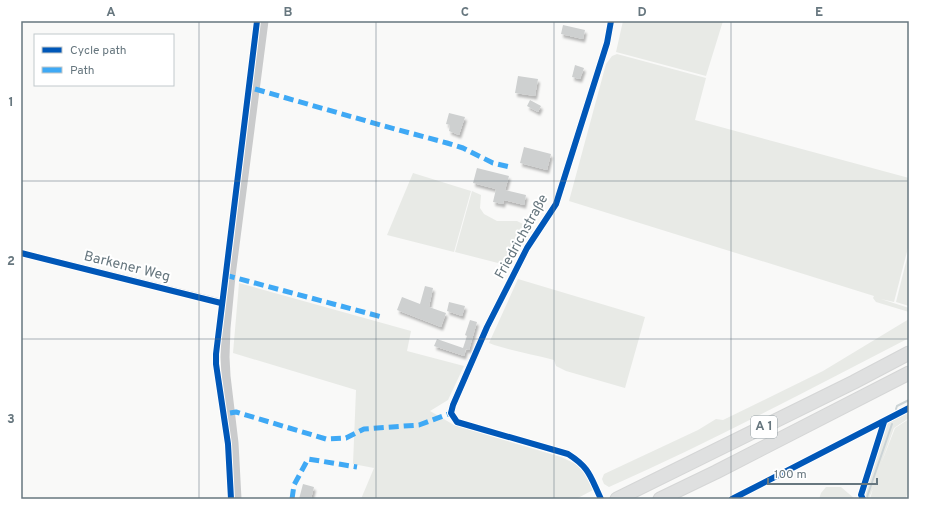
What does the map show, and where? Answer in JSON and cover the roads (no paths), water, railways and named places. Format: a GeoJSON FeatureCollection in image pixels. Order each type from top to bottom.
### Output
{"type":"FeatureCollection","features":[{"type":"Feature","properties":{"kind":"highway","name":"A 1"},"geometry":{"type":"LineString","coordinates":[[617,499],[847,386],[909,353]]}},
{"type":"Feature","properties":{"kind":"highway","name":"A 1"},"geometry":{"type":"LineString","coordinates":[[660,499],[730,465],[909,373]]}},
{"type":"Feature","properties":{"kind":"street"},"geometry":{"type":"LineString","coordinates":[[238,499],[225,357],[228,304],[264,21]]}},
{"type":"Feature","properties":{"kind":"street","name":"Friedrichstraße"},"geometry":{"type":"LineString","coordinates":[[451,413],[453,404],[487,327],[527,248],[556,204],[607,43],[612,21]]}},
{"type":"Feature","properties":{"kind":"street","name":"Barkener Weg"},"geometry":{"type":"LineString","coordinates":[[21,253],[228,304]]}},
{"type":"Feature","properties":{"kind":"waterway"},"geometry":{"type":"LineString","coordinates":[[896,409],[897,406],[909,400]]}},
{"type":"Feature","properties":{"kind":"waterway"},"geometry":{"type":"LineString","coordinates":[[867,497],[892,424]]}}]}
